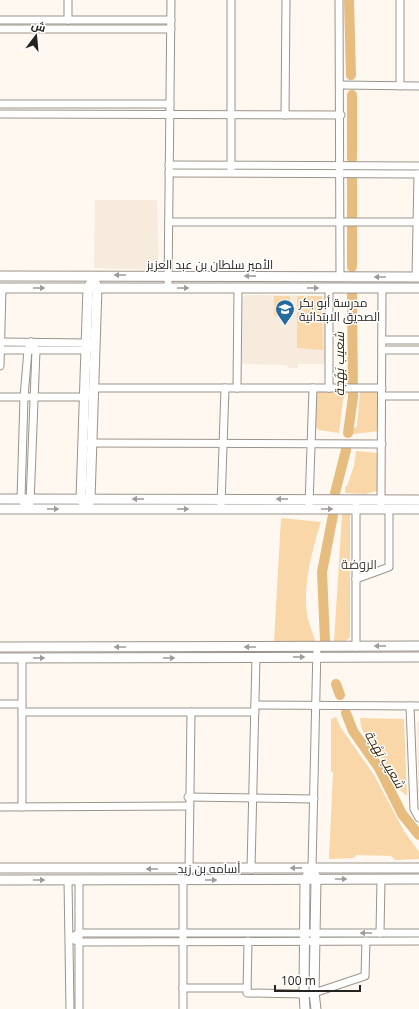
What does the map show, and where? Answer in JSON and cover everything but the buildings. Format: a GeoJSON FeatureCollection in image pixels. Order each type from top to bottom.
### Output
{"type":"FeatureCollection","features":[{"type":"Feature","properties":{"kind":"street"},"geometry":{"type":"LineString","coordinates":[[68,0],[68,20]]}},
{"type":"Feature","properties":{"kind":"street"},"geometry":{"type":"LineString","coordinates":[[168,288],[171,0]]}},
{"type":"Feature","properties":{"kind":"street"},"geometry":{"type":"LineString","coordinates":[[231,0],[231,174]]}},
{"type":"Feature","properties":{"kind":"street"},"geometry":{"type":"LineString","coordinates":[[285,115],[286,0]]}},
{"type":"Feature","properties":{"kind":"street"},"geometry":{"type":"LineString","coordinates":[[339,0],[343,222],[340,277]]}},
{"type":"Feature","properties":{"kind":"street"},"geometry":{"type":"LineString","coordinates":[[400,0],[400,86]]}},
{"type":"Feature","properties":{"kind":"street"},"geometry":{"type":"LineString","coordinates":[[0,20],[171,20]]}},
{"type":"Feature","properties":{"kind":"street"},"geometry":{"type":"LineString","coordinates":[[0,29],[170,29]]}},
{"type":"Feature","properties":{"kind":"street"},"geometry":{"type":"LineString","coordinates":[[340,86],[419,86]]}},
{"type":"Feature","properties":{"kind":"street"},"geometry":{"type":"LineString","coordinates":[[0,104],[170,104]]}},
{"type":"Feature","properties":{"kind":"street"},"geometry":{"type":"LineString","coordinates":[[0,114],[341,115]]}},
{"type":"Feature","properties":{"kind":"street"},"geometry":{"type":"LineString","coordinates":[[169,165],[419,166]]}},
{"type":"Feature","properties":{"kind":"street"},"geometry":{"type":"LineString","coordinates":[[169,173],[418,174],[418,277]]}},
{"type":"Feature","properties":{"kind":"street"},"geometry":{"type":"LineString","coordinates":[[168,222],[418,222]]}},
{"type":"Feature","properties":{"kind":"street"},"geometry":{"type":"LineString","coordinates":[[86,508],[87,443],[85,397],[93,275]]}},
{"type":"Feature","properties":{"kind":"street","name":"الأمير سلطان بن عبد العزيز"},"geometry":{"type":"LineString","coordinates":[[0,276],[93,275],[418,277]]}},
{"type":"Feature","properties":{"kind":"street"},"geometry":{"type":"LineString","coordinates":[[0,366],[1,288]]}},
{"type":"Feature","properties":{"kind":"street","name":"الأمير سلطان بن عبد العزيز"},"geometry":{"type":"LineString","coordinates":[[1,288],[419,288]]}},
{"type":"Feature","properties":{"kind":"street"},"geometry":{"type":"LineString","coordinates":[[237,388],[238,288]]}},
{"type":"Feature","properties":{"kind":"street"},"geometry":{"type":"LineString","coordinates":[[328,288],[329,388]]}},
{"type":"Feature","properties":{"kind":"street"},"geometry":{"type":"LineString","coordinates":[[356,579],[389,567],[384,506],[382,444],[382,288]]}},
{"type":"Feature","properties":{"kind":"street"},"geometry":{"type":"LineString","coordinates":[[382,340],[419,340]]}},
{"type":"Feature","properties":{"kind":"street"},"geometry":{"type":"LineString","coordinates":[[1,342],[89,345]]}},
{"type":"Feature","properties":{"kind":"street"},"geometry":{"type":"LineString","coordinates":[[28,509],[21,499],[24,397],[28,350],[31,342]]}},
{"type":"Feature","properties":{"kind":"street"},"geometry":{"type":"LineString","coordinates":[[28,509],[32,499],[36,350],[31,342]]}},
{"type":"Feature","properties":{"kind":"street"},"geometry":{"type":"LineString","coordinates":[[0,350],[36,350],[89,345]]}},
{"type":"Feature","properties":{"kind":"street"},"geometry":{"type":"LineString","coordinates":[[87,443],[94,388],[89,345]]}},
{"type":"Feature","properties":{"kind":"street"},"geometry":{"type":"LineString","coordinates":[[382,350],[419,350]]}},
{"type":"Feature","properties":{"kind":"street"},"geometry":{"type":"LineString","coordinates":[[94,388],[382,388]]}},
{"type":"Feature","properties":{"kind":"street"},"geometry":{"type":"LineString","coordinates":[[221,509],[225,388]]}},
{"type":"Feature","properties":{"kind":"street"},"geometry":{"type":"LineString","coordinates":[[310,504],[313,388]]}},
{"type":"Feature","properties":{"kind":"street"},"geometry":{"type":"LineString","coordinates":[[0,396],[85,397]]}},
{"type":"Feature","properties":{"kind":"street"},"geometry":{"type":"LineString","coordinates":[[382,396],[419,396]]}},
{"type":"Feature","properties":{"kind":"street"},"geometry":{"type":"LineString","coordinates":[[87,443],[382,444]]}},
{"type":"Feature","properties":{"kind":"street"},"geometry":{"type":"LineString","coordinates":[[0,499],[222,499],[310,504]]}},
{"type":"Feature","properties":{"kind":"street"},"geometry":{"type":"LineString","coordinates":[[384,506],[419,500]]}},
{"type":"Feature","properties":{"kind":"street"},"geometry":{"type":"LineString","coordinates":[[0,509],[221,509],[310,504],[356,504],[419,509]]}},
{"type":"Feature","properties":{"kind":"street"},"geometry":{"type":"LineString","coordinates":[[356,504],[356,646]]}},
{"type":"Feature","properties":{"kind":"street"},"geometry":{"type":"LineString","coordinates":[[0,647],[419,646]]}},
{"type":"Feature","properties":{"kind":"street"},"geometry":{"type":"LineString","coordinates":[[316,1009],[314,993],[316,879],[312,868],[317,647]]}},
{"type":"Feature","properties":{"kind":"street"},"geometry":{"type":"LineString","coordinates":[[0,658],[419,657]]}},
{"type":"Feature","properties":{"kind":"street"},"geometry":{"type":"LineString","coordinates":[[22,658],[22,806]]}},
{"type":"Feature","properties":{"kind":"street"},"geometry":{"type":"LineString","coordinates":[[251,869],[256,658]]}},
{"type":"Feature","properties":{"kind":"street"},"geometry":{"type":"LineString","coordinates":[[0,704],[22,708],[190,712],[316,705],[419,706]]}},
{"type":"Feature","properties":{"kind":"street"},"geometry":{"type":"LineString","coordinates":[[410,706],[414,809],[419,818]]}},
{"type":"Feature","properties":{"kind":"street"},"geometry":{"type":"LineString","coordinates":[[189,869],[188,797],[190,712]]}},
{"type":"Feature","properties":{"kind":"street"},"geometry":{"type":"LineString","coordinates":[[188,797],[314,799]]}},
{"type":"Feature","properties":{"kind":"street"},"geometry":{"type":"LineString","coordinates":[[0,807],[188,806]]}},
{"type":"Feature","properties":{"kind":"street","name":"أسامه بن زيد"},"geometry":{"type":"LineString","coordinates":[[0,868],[419,868]]}},
{"type":"Feature","properties":{"kind":"street"},"geometry":{"type":"LineString","coordinates":[[305,1009],[305,880],[312,868]]}},
{"type":"Feature","properties":{"kind":"street"},"geometry":{"type":"LineString","coordinates":[[380,933],[381,879]]}},
{"type":"Feature","properties":{"kind":"street","name":"أسامه بن زيد"},"geometry":{"type":"LineString","coordinates":[[0,880],[419,879]]}},
{"type":"Feature","properties":{"kind":"street"},"geometry":{"type":"LineString","coordinates":[[68,880],[70,1009]]}},
{"type":"Feature","properties":{"kind":"street"},"geometry":{"type":"LineString","coordinates":[[79,880],[79,1009]]}},
{"type":"Feature","properties":{"kind":"street"},"geometry":{"type":"LineString","coordinates":[[182,1009],[183,880]]}},
{"type":"Feature","properties":{"kind":"street"},"geometry":{"type":"LineString","coordinates":[[70,938],[79,933],[183,933],[315,937],[380,933],[419,933]]}},
{"type":"Feature","properties":{"kind":"street"},"geometry":{"type":"LineString","coordinates":[[70,938],[79,942],[248,942],[304,937]]}},
{"type":"Feature","properties":{"kind":"street"},"geometry":{"type":"LineString","coordinates":[[315,937],[366,941],[419,941]]}},
{"type":"Feature","properties":{"kind":"street"},"geometry":{"type":"LineString","coordinates":[[248,942],[247,993],[304,994],[314,993],[365,976],[366,941]]}},
{"type":"Feature","properties":{"kind":"street"},"geometry":{"type":"LineString","coordinates":[[183,988],[247,988]]}},
{"type":"Feature","properties":{"kind":"shaded area"},"geometry":{"type":"Polygon","coordinates":[[[95,200],[157,200],[159,270],[94,268],[95,200]]]}},
{"type":"Feature","properties":{"kind":"shaded area","name":"مدرسة أبو بكر الصديق الابتدائية"},"geometry":{"type":"Polygon","coordinates":[[[245,295],[327,296],[327,364],[298,364],[298,368],[288,368],[287,365],[242,364],[242,298],[245,295]]]}},
{"type":"Feature","properties":{"kind":"shaded area"},"geometry":{"type":"Polygon","coordinates":[[[274,296],[290,296],[291,317],[274,316],[274,296]]]}},
{"type":"Feature","properties":{"kind":"shaded area"},"geometry":{"type":"Polygon","coordinates":[[[297,296],[322,296],[323,350],[297,348],[297,296]]]}},
{"type":"Feature","properties":{"kind":"shaded area"},"geometry":{"type":"Polygon","coordinates":[[[317,391],[347,392],[343,400],[339,433],[319,430],[315,426],[317,391]]]}},
{"type":"Feature","properties":{"kind":"shaded area"},"geometry":{"type":"Polygon","coordinates":[[[360,392],[376,392],[380,394],[380,431],[353,434],[353,429],[357,426],[360,392]]]}},
{"type":"Feature","properties":{"kind":"shaded area"},"geometry":{"type":"Polygon","coordinates":[[[356,451],[378,453],[381,465],[377,491],[365,494],[345,493],[345,487],[347,486],[354,466],[356,451]]]}},
{"type":"Feature","properties":{"kind":"shaded area"},"geometry":{"type":"Polygon","coordinates":[[[342,514],[350,514],[350,637],[345,642],[334,642],[342,514]]]}},
{"type":"Feature","properties":{"kind":"shaded area"},"geometry":{"type":"Polygon","coordinates":[[[281,518],[321,522],[309,567],[306,591],[308,617],[315,641],[274,641],[281,518]]]}},
{"type":"Feature","properties":{"kind":"shaded area"},"geometry":{"type":"Polygon","coordinates":[[[336,717],[341,728],[374,775],[404,831],[419,852],[419,859],[395,860],[391,856],[357,855],[353,858],[329,859],[333,772],[331,772],[331,719],[336,717]]]}},
{"type":"Feature","properties":{"kind":"shaded area"},"geometry":{"type":"Polygon","coordinates":[[[360,718],[404,719],[407,796],[401,791],[388,767],[366,737],[361,727],[360,718]]]}},
{"type":"Feature","properties":{"kind":"shaded area"},"geometry":{"type":"Polygon","coordinates":[[[417,722],[419,722],[419,806],[417,722]]]}},
{"type":"Feature","properties":{"kind":"waterway","name":"شعيب بَهْجة"},"geometry":{"type":"LineString","coordinates":[[349,0],[351,75]]}},
{"type":"Feature","properties":{"kind":"waterway","name":"شعيب بَهْجة"},"geometry":{"type":"LineString","coordinates":[[352,95],[352,159]]}},
{"type":"Feature","properties":{"kind":"waterway","name":"شعيب بَهْجة"},"geometry":{"type":"LineString","coordinates":[[352,178],[352,267]]}},
{"type":"Feature","properties":{"kind":"waterway","name":"شعيب بَهْجة"},"geometry":{"type":"LineString","coordinates":[[348,433],[353,397],[352,295]]}},
{"type":"Feature","properties":{"kind":"waterway","name":"شعيب بَهْجة"},"geometry":{"type":"LineString","coordinates":[[335,493],[346,450]]}},
{"type":"Feature","properties":{"kind":"waterway","name":"شعيب بَهْجة"},"geometry":{"type":"LineString","coordinates":[[325,641],[322,572],[333,515]]}},
{"type":"Feature","properties":{"kind":"waterway","name":"شعيب بَهْجة"},"geometry":{"type":"LineString","coordinates":[[336,684],[340,695]]}},
{"type":"Feature","properties":{"kind":"waterway","name":"شعيب بَهْجة"},"geometry":{"type":"LineString","coordinates":[[346,713],[353,731],[379,768],[402,814],[419,835]]}},
{"type":"Feature","properties":{"kind":"place","name":"مدرسة أبو بكر الصديق الابتدائية"},"geometry":{"type":"Point","coordinates":[285,326]}},
{"type":"Feature","properties":{"kind":"district","name":"الروضة"},"geometry":{"type":"Point","coordinates":[359,564]}}]}
